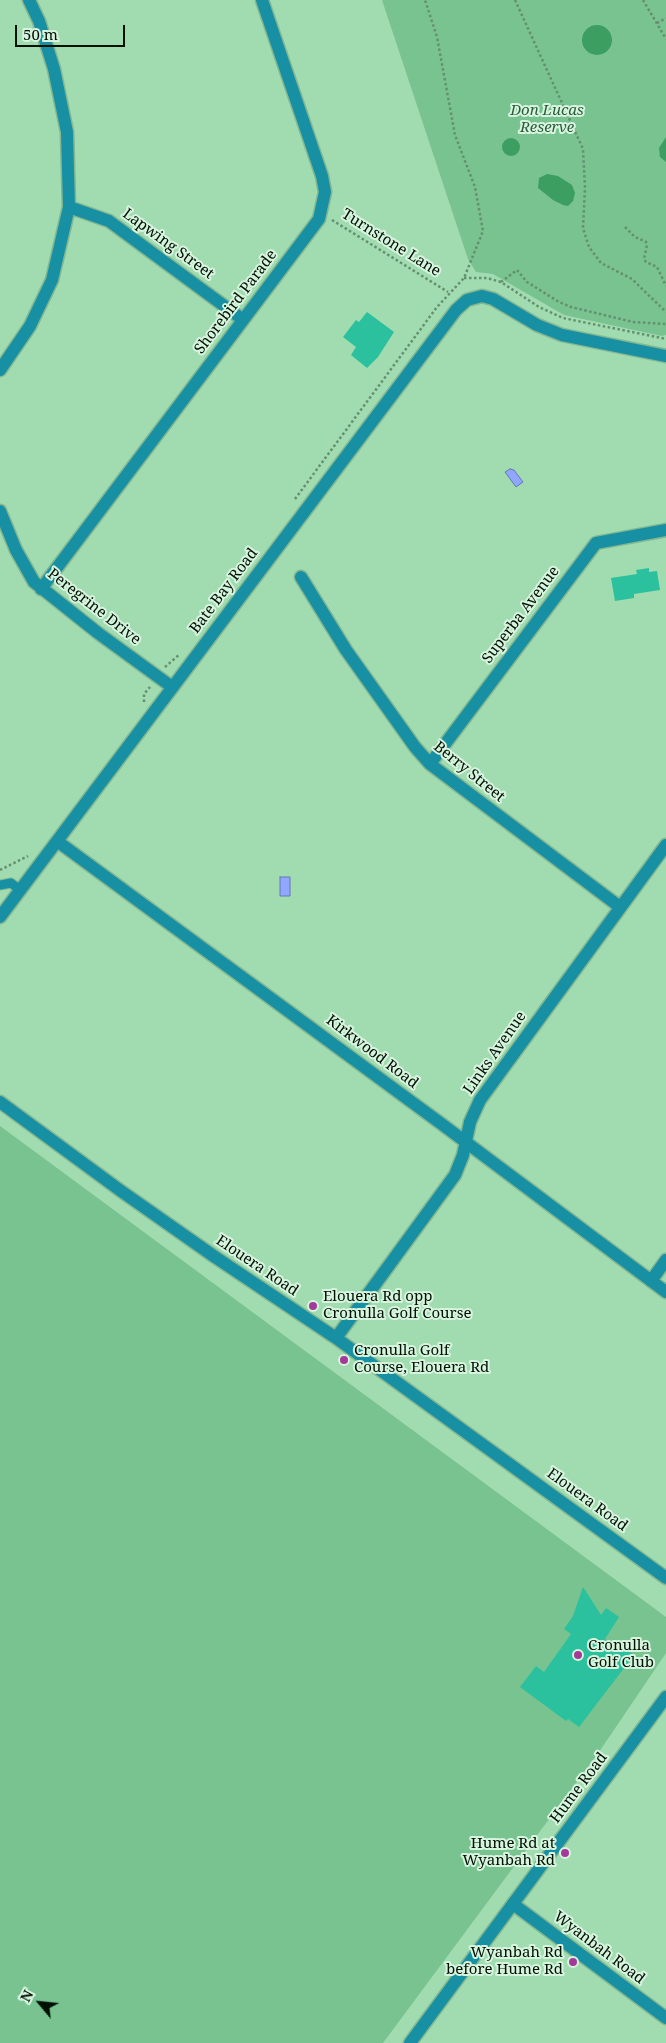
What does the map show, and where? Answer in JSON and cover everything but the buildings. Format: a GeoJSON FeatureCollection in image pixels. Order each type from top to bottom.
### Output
{"type":"FeatureCollection","features":[{"type":"Feature","properties":{"kind":"street"},"geometry":{"type":"LineString","coordinates":[[0,370],[30,326],[52,280],[69,207],[68,132],[40,21],[29,0]]}},
{"type":"Feature","properties":{"kind":"street","name":"Shorebird Parade"},"geometry":{"type":"LineString","coordinates":[[41,589],[319,219],[325,192],[322,176],[262,0]]}},
{"type":"Feature","properties":{"kind":"street","name":"Lapwing Street"},"geometry":{"type":"LineString","coordinates":[[69,207],[109,221],[242,319]]}},
{"type":"Feature","properties":{"kind":"street","name":"Bate Bay Road"},"geometry":{"type":"LineString","coordinates":[[0,917],[456,310],[467,300],[482,296],[493,299],[537,325],[562,335],[666,356]]}},
{"type":"Feature","properties":{"kind":"street","name":"Peregrine Drive"},"geometry":{"type":"LineString","coordinates":[[0,511],[16,550],[34,582],[172,688]]}},
{"type":"Feature","properties":{"kind":"street","name":"Superba Avenue"},"geometry":{"type":"LineString","coordinates":[[430,764],[596,543],[666,530]]}},
{"type":"Feature","properties":{"kind":"street","name":"Berry Street"},"geometry":{"type":"LineString","coordinates":[[301,577],[346,650],[415,747],[430,764],[620,907]]}},
{"type":"Feature","properties":{"kind":"street","name":"Kirkwood Road"},"geometry":{"type":"LineString","coordinates":[[57,841],[466,1142],[666,1292]]}},
{"type":"Feature","properties":{"kind":"street","name":"Links Avenue"},"geometry":{"type":"LineString","coordinates":[[336,1338],[455,1175],[460,1165],[470,1122],[480,1100],[666,845]]}},
{"type":"Feature","properties":{"kind":"street","name":"Elouera Road"},"geometry":{"type":"LineString","coordinates":[[0,1102],[136,1202],[336,1338],[666,1578]]}},
{"type":"Feature","properties":{"kind":"street"},"geometry":{"type":"LineString","coordinates":[[651,1281],[666,1260]]}},
{"type":"Feature","properties":{"kind":"street","name":"Hume Road"},"geometry":{"type":"LineString","coordinates":[[410,2043],[666,1697]]}},
{"type":"Feature","properties":{"kind":"street","name":"Wyanbah Road"},"geometry":{"type":"LineString","coordinates":[[513,1904],[666,2018]]}},
{"type":"Feature","properties":{"kind":"lane"},"geometry":{"type":"LineString","coordinates":[[0,885],[11,883],[20,890]]}},
{"type":"Feature","properties":{"kind":"path"},"geometry":{"type":"LineString","coordinates":[[295,500],[449,292],[464,278],[483,231],[475,187],[455,135],[437,37],[425,0]]}},
{"type":"Feature","properties":{"kind":"path"},"geometry":{"type":"LineString","coordinates":[[515,0],[583,149],[585,188],[583,228],[589,247],[601,263],[632,279],[666,312]]}},
{"type":"Feature","properties":{"kind":"path"},"geometry":{"type":"LineString","coordinates":[[643,0],[666,39]]}},
{"type":"Feature","properties":{"kind":"path"},"geometry":{"type":"LineString","coordinates":[[657,23],[666,18]]}},
{"type":"Feature","properties":{"kind":"path","name":"Turnstone Lane"},"geometry":{"type":"LineString","coordinates":[[322,210],[334,222],[449,292]]}},
{"type":"Feature","properties":{"kind":"path"},"geometry":{"type":"LineString","coordinates":[[625,227],[635,238],[646,242],[644,259],[646,262],[657,267],[666,286]]}},
{"type":"Feature","properties":{"kind":"path"},"geometry":{"type":"LineString","coordinates":[[501,282],[517,270],[527,282],[571,308],[633,322],[666,324]]}},
{"type":"Feature","properties":{"kind":"path"},"geometry":{"type":"LineString","coordinates":[[464,278],[486,278],[501,282],[562,318],[666,339]]}},
{"type":"Feature","properties":{"kind":"path"},"geometry":{"type":"LineString","coordinates":[[169,662],[182,652]]}},
{"type":"Feature","properties":{"kind":"green space","name":"Don Lucas Reserve"},"geometry":{"type":"Polygon","coordinates":[[[382,0],[666,0],[666,335],[662,336],[564,315],[493,274],[476,272],[468,259],[382,0]]]}},
{"type":"Feature","properties":{"kind":"green space"},"geometry":{"type":"Polygon","coordinates":[[[597,25],[607,30],[612,40],[607,50],[597,55],[587,50],[582,40],[587,30],[597,25]]]}},
{"type":"Feature","properties":{"kind":"green space"},"geometry":{"type":"Polygon","coordinates":[[[666,137],[666,162],[660,157],[659,148],[666,137]]]}},
{"type":"Feature","properties":{"kind":"green space"},"geometry":{"type":"Polygon","coordinates":[[[507,138],[515,138],[520,143],[518,154],[507,156],[502,151],[502,143],[507,138]]]}},
{"type":"Feature","properties":{"kind":"green space"},"geometry":{"type":"Polygon","coordinates":[[[547,174],[558,176],[572,185],[575,193],[573,201],[568,206],[553,200],[538,188],[539,178],[547,174]]]}},
{"type":"Feature","properties":{"kind":"green space"},"geometry":{"type":"Polygon","coordinates":[[[0,1126],[666,1617],[666,1653],[601,1749],[383,2043],[0,2043],[0,1126]]]}},
{"type":"Feature","properties":{"kind":"water"},"geometry":{"type":"Polygon","coordinates":[[[510,469],[514,470],[523,482],[516,487],[505,472],[510,469]]]}},
{"type":"Feature","properties":{"kind":"water"},"geometry":{"type":"Polygon","coordinates":[[[280,877],[290,877],[290,896],[280,896],[280,877]]]}},
{"type":"Feature","properties":{"kind":"place","name":"Elouera Rd opp Cronulla Golf Course"},"geometry":{"type":"Point","coordinates":[313,1306]}},
{"type":"Feature","properties":{"kind":"place","name":"Cronulla Golf Course, Elouera Rd"},"geometry":{"type":"Point","coordinates":[344,1360]}},
{"type":"Feature","properties":{"kind":"place","name":"Cronulla Golf Club"},"geometry":{"type":"Point","coordinates":[578,1655]}},
{"type":"Feature","properties":{"kind":"place","name":"Hume Rd at Wyanbah Rd"},"geometry":{"type":"Point","coordinates":[565,1853]}},
{"type":"Feature","properties":{"kind":"place","name":"Wyanbah Rd before Hume Rd"},"geometry":{"type":"Point","coordinates":[573,1962]}}]}
